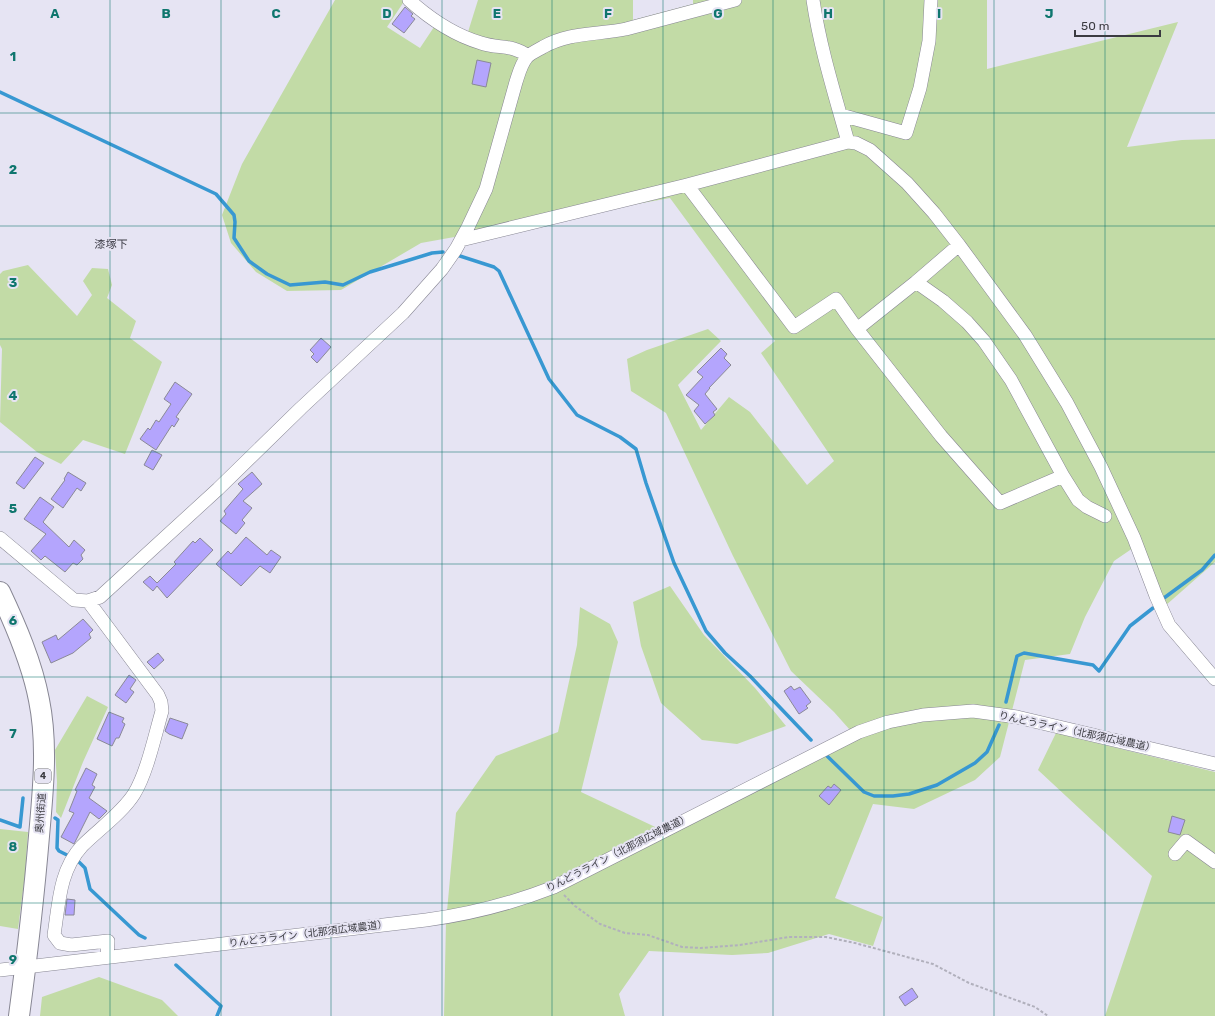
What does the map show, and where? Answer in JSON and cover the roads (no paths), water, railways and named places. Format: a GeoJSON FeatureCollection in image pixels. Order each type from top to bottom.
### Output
{"type":"FeatureCollection","features":[{"type":"Feature","properties":{"kind":"highway","name":"奥州街道"},"geometry":{"type":"LineString","coordinates":[[0,592],[29,663],[40,700],[44,740],[42,803],[35,886],[19,1016]]}},
{"type":"Feature","properties":{"kind":"street"},"geometry":{"type":"LineString","coordinates":[[409,0],[423,13],[451,30],[480,43],[500,47],[512,47],[521,50],[528,56]]}},
{"type":"Feature","properties":{"kind":"street"},"geometry":{"type":"LineString","coordinates":[[0,538],[74,600],[88,601],[100,597],[218,489],[301,408],[403,313],[442,270],[461,240],[486,189],[516,82],[521,67],[528,56],[554,41],[570,36],[608,33],[735,0]]}},
{"type":"Feature","properties":{"kind":"street"},"geometry":{"type":"LineString","coordinates":[[813,0],[822,48],[848,142]]}},
{"type":"Feature","properties":{"kind":"street"},"geometry":{"type":"LineString","coordinates":[[841,115],[906,133],[920,88],[929,41],[931,0]]}},
{"type":"Feature","properties":{"kind":"street"},"geometry":{"type":"LineString","coordinates":[[461,240],[687,185],[848,142],[856,143],[870,150],[907,183],[934,213],[1026,335],[1067,403],[1101,467],[1134,538],[1169,625],[1215,679]]}},
{"type":"Feature","properties":{"kind":"street"},"geometry":{"type":"LineString","coordinates":[[687,185],[794,327],[836,299],[857,329],[941,436],[1000,503],[1063,476]]}},
{"type":"Feature","properties":{"kind":"street"},"geometry":{"type":"LineString","coordinates":[[857,329],[959,246]]}},
{"type":"Feature","properties":{"kind":"street"},"geometry":{"type":"LineString","coordinates":[[916,282],[943,301],[967,322],[984,341],[1011,380],[1063,476],[1078,500],[1105,516]]}},
{"type":"Feature","properties":{"kind":"street"},"geometry":{"type":"LineString","coordinates":[[88,601],[158,695],[161,702],[162,711],[141,780],[133,795],[126,804],[81,848],[71,862],[63,879],[54,935],[60,943],[71,945],[108,941],[107,957]]}},
{"type":"Feature","properties":{"kind":"street","name":"りんどうライン（北那須広域農道）"},"geometry":{"type":"LineString","coordinates":[[0,970],[426,920],[461,915],[527,897],[554,886],[859,732],[888,722],[923,715],[973,711],[1017,718],[1215,764]]}},
{"type":"Feature","properties":{"kind":"street"},"geometry":{"type":"LineString","coordinates":[[1175,854],[1186,840],[1215,862]]}},
{"type":"Feature","properties":{"kind":"waterway"},"geometry":{"type":"LineString","coordinates":[[0,92],[216,194],[234,215],[234,238],[249,261],[267,274],[290,285],[325,282],[343,285],[370,272],[432,253],[443,252]]}},
{"type":"Feature","properties":{"kind":"waterway"},"geometry":{"type":"LineString","coordinates":[[457,255],[494,267],[499,271],[549,379],[577,415],[620,437],[636,449],[646,483],[674,563],[706,631],[725,653],[750,676],[811,740]]}},
{"type":"Feature","properties":{"kind":"waterway"},"geometry":{"type":"LineString","coordinates":[[1164,598],[1202,570],[1215,555]]}},
{"type":"Feature","properties":{"kind":"waterway"},"geometry":{"type":"LineString","coordinates":[[1006,702],[1017,656],[1024,653],[1093,665],[1099,671],[1130,626],[1153,608]]}},
{"type":"Feature","properties":{"kind":"waterway"},"geometry":{"type":"LineString","coordinates":[[824,753],[864,792],[874,796],[909,794],[937,785],[975,763],[987,752],[999,725]]}},
{"type":"Feature","properties":{"kind":"waterway"},"geometry":{"type":"LineString","coordinates":[[0,820],[20,827],[23,798]]}},
{"type":"Feature","properties":{"kind":"waterway"},"geometry":{"type":"LineString","coordinates":[[55,818],[58,820],[57,848],[59,851],[67,855]]}},
{"type":"Feature","properties":{"kind":"waterway"},"geometry":{"type":"LineString","coordinates":[[78,861],[85,868],[90,889],[139,935],[145,938]]}},
{"type":"Feature","properties":{"kind":"waterway"},"geometry":{"type":"LineString","coordinates":[[176,965],[221,1006],[217,1016]]}},
{"type":"Feature","properties":{"kind":"district","name":"漆塚下"},"geometry":{"type":"Point","coordinates":[111,244]}}]}
